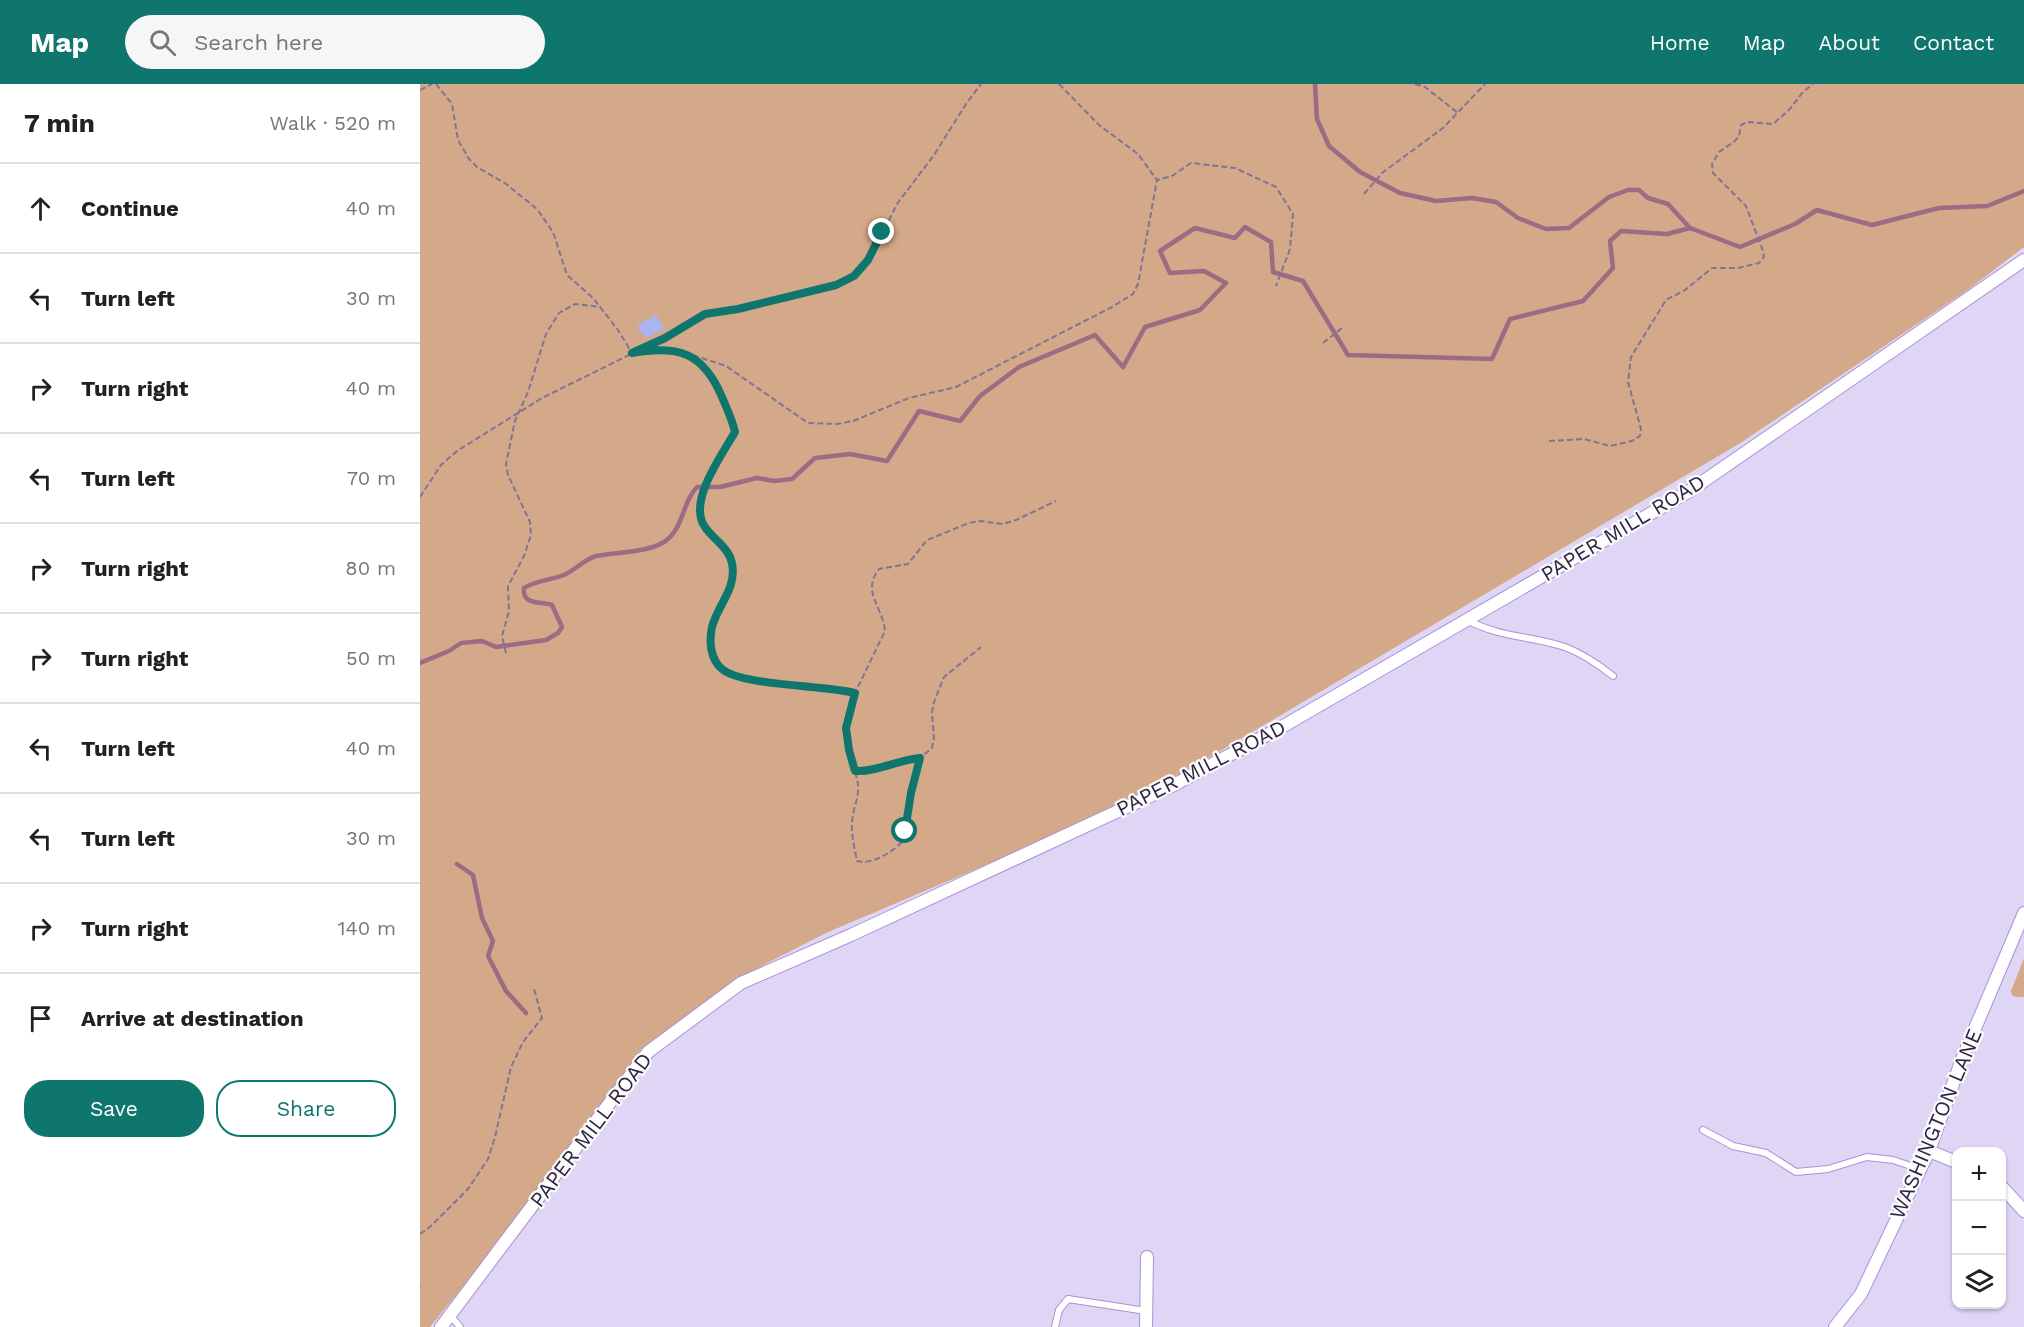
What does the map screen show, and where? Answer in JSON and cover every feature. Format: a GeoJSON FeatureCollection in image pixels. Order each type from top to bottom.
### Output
{"type":"FeatureCollection","features":[{"type":"Feature","properties":{"kind":"street","name":"PAPER MILL ROAD"},"geometry":{"type":"LineString","coordinates":[[441,1327],[648,1052],[741,983],[1172,786],[1280,728],[1688,492],[2024,260]]}},
{"type":"Feature","properties":{"kind":"street","name":"WASHINGTON LANE"},"geometry":{"type":"LineString","coordinates":[[1835,1327],[1861,1294],[1929,1151],[1962,1059],[2024,914]]}},
{"type":"Feature","properties":{"kind":"street"},"geometry":{"type":"LineString","coordinates":[[1929,1151],[1952,1160]]}},
{"type":"Feature","properties":{"kind":"street"},"geometry":{"type":"LineString","coordinates":[[2006,1192],[2024,1211]]}},
{"type":"Feature","properties":{"kind":"street"},"geometry":{"type":"LineString","coordinates":[[1146,1327],[1147,1257]]}},
{"type":"Feature","properties":{"kind":"lane"},"geometry":{"type":"LineString","coordinates":[[1466,620],[1494,632],[1563,647],[1579,653],[1613,676]]}},
{"type":"Feature","properties":{"kind":"lane"},"geometry":{"type":"LineString","coordinates":[[1704,1130],[1733,1146],[1766,1153],[1797,1172],[1828,1169],[1867,1157],[1893,1160],[1920,1169]]}},
{"type":"Feature","properties":{"kind":"lane"},"geometry":{"type":"LineString","coordinates":[[1055,1327],[1059,1310],[1068,1299],[1146,1311]]}},
{"type":"Feature","properties":{"kind":"lane"},"geometry":{"type":"LineString","coordinates":[[450,1315],[460,1327]]}},
{"type":"Feature","properties":{"kind":"path"},"geometry":{"type":"LineString","coordinates":[[420,90],[434,84],[452,104],[458,140],[469,159],[477,167],[506,183],[537,209],[553,232],[567,276],[601,307],[632,353]]}},
{"type":"Feature","properties":{"kind":"path"},"geometry":{"type":"LineString","coordinates":[[420,497],[441,465],[457,451],[573,382],[665,338],[705,314],[738,309],[818,290],[836,285],[854,276],[868,260],[897,204],[981,84]]}},
{"type":"Feature","properties":{"kind":"path"},"geometry":{"type":"LineString","coordinates":[[632,353],[663,349],[690,354],[726,366],[808,423],[837,424],[853,421],[909,398],[956,387],[1133,294],[1138,284],[1157,180],[1138,154],[1099,125],[1059,84]]}},
{"type":"Feature","properties":{"kind":"path"},"geometry":{"type":"LineString","coordinates":[[1415,84],[1425,86],[1458,113]]}},
{"type":"Feature","properties":{"kind":"path"},"geometry":{"type":"LineString","coordinates":[[1364,194],[1382,173],[1443,128],[1485,84]]}},
{"type":"Feature","properties":{"kind":"path"},"geometry":{"type":"LineString","coordinates":[[1549,441],[1584,439],[1610,446],[1632,441],[1640,436],[1641,429],[1628,382],[1631,357],[1666,300],[1685,290],[1713,268],[1738,268],[1759,263],[1764,257],[1764,251],[1746,206],[1713,173],[1712,164],[1719,153],[1739,136],[1741,125],[1747,122],[1773,124],[1813,84]]}},
{"type":"Feature","properties":{"kind":"path"},"geometry":{"type":"LineString","coordinates":[[1157,180],[1172,176],[1191,163],[1235,168],[1276,187],[1293,214],[1290,249],[1276,286]]}},
{"type":"Feature","properties":{"kind":"path"},"geometry":{"type":"LineString","coordinates":[[506,654],[502,636],[509,611],[508,586],[524,556],[531,535],[530,522],[508,475],[506,464],[515,421],[520,413],[546,334],[559,313],[575,304],[601,307]]}},
{"type":"Feature","properties":{"kind":"path"},"geometry":{"type":"LineString","coordinates":[[1323,343],[1342,328]]}},
{"type":"Feature","properties":{"kind":"path"},"geometry":{"type":"LineString","coordinates":[[690,354],[710,373],[732,419],[735,432],[709,478],[699,508],[703,525],[726,550],[731,560],[733,574],[729,591],[712,626],[713,659],[722,669],[748,680],[835,688],[855,693]]}},
{"type":"Feature","properties":{"kind":"path"},"geometry":{"type":"LineString","coordinates":[[920,758],[901,843],[894,850],[864,863],[857,861],[851,824],[858,796],[858,781],[849,750],[846,728],[855,693],[885,631],[885,623],[870,586],[873,577],[879,569],[908,564],[927,540],[969,523],[980,521],[1003,524],[1056,501]]}},
{"type":"Feature","properties":{"kind":"path"},"geometry":{"type":"LineString","coordinates":[[855,771],[867,772],[893,763],[920,758],[932,747],[934,740],[932,712],[944,677],[981,647]]}},
{"type":"Feature","properties":{"kind":"path"},"geometry":{"type":"LineString","coordinates":[[420,1234],[440,1218],[468,1189],[488,1159],[511,1067],[523,1042],[542,1018],[534,989]]}},
{"type":"Feature","properties":{"kind":"shaded area"},"geometry":{"type":"Polygon","coordinates":[[[420,84],[2024,84],[2024,247],[1969,289],[1742,442],[1193,767],[1047,839],[826,933],[736,979],[641,1049],[560,1161],[465,1284],[430,1327],[420,1327],[420,84]]]}},
{"type":"Feature","properties":{"kind":"shaded area"},"geometry":{"type":"Polygon","coordinates":[[[2024,958],[2024,997],[2016,997],[2011,991],[2024,958]]]}},
{"type":"Feature","properties":{"kind":"building"},"geometry":{"type":"Polygon","coordinates":[[[656,315],[664,329],[645,338],[637,325],[656,315]]]}},
{"type":"Feature","properties":{"kind":"waterway"},"geometry":{"type":"LineString","coordinates":[[1315,84],[1317,119],[1329,146],[1360,172],[1400,193],[1436,201],[1472,198],[1496,202],[1518,218],[1546,229],[1569,228],[1609,197],[1628,190],[1639,190],[1648,198],[1668,204],[1690,228]]}},
{"type":"Feature","properties":{"kind":"waterway"},"geometry":{"type":"LineString","coordinates":[[420,663],[449,651],[461,643],[482,641],[496,647],[546,640],[558,633],[562,627],[552,605],[529,600],[524,594],[524,588],[564,575],[596,556],[640,550],[664,542],[671,537],[688,500],[697,487],[720,487],[757,478],[774,481],[792,479],[815,458],[850,454],[887,461],[919,411],[960,421],[980,396],[1019,367],[1095,335],[1123,367],[1145,327],[1200,310],[1226,283],[1204,271],[1170,273],[1160,251],[1195,228],[1235,238],[1245,227],[1271,242],[1273,272],[1303,281],[1348,355],[1492,359],[1510,319],[1583,301],[1613,268],[1610,241],[1621,231],[1667,234],[1690,228],[1740,247],[1795,224],[1817,210],[1872,225],[1939,208],[1987,206],[2024,191]]}},
{"type":"Feature","properties":{"kind":"waterway"},"geometry":{"type":"LineString","coordinates":[[457,864],[473,875],[482,918],[493,941],[488,956],[506,991],[526,1013]]}},
{"type":"Feature","properties":{"kind":"route"},"geometry":{"type":"LineString","coordinates":[[882,232],[868,260],[854,276],[836,285],[738,309],[705,314],[665,338],[632,353],[663,349],[690,354],[710,373],[732,419],[735,432],[709,478],[699,508],[703,525],[726,550],[731,560],[733,574],[729,591],[712,626],[713,659],[722,669],[732,675],[748,680],[835,688],[855,693],[846,728],[855,771],[867,772],[893,763],[920,758],[905,831]]}}]}
